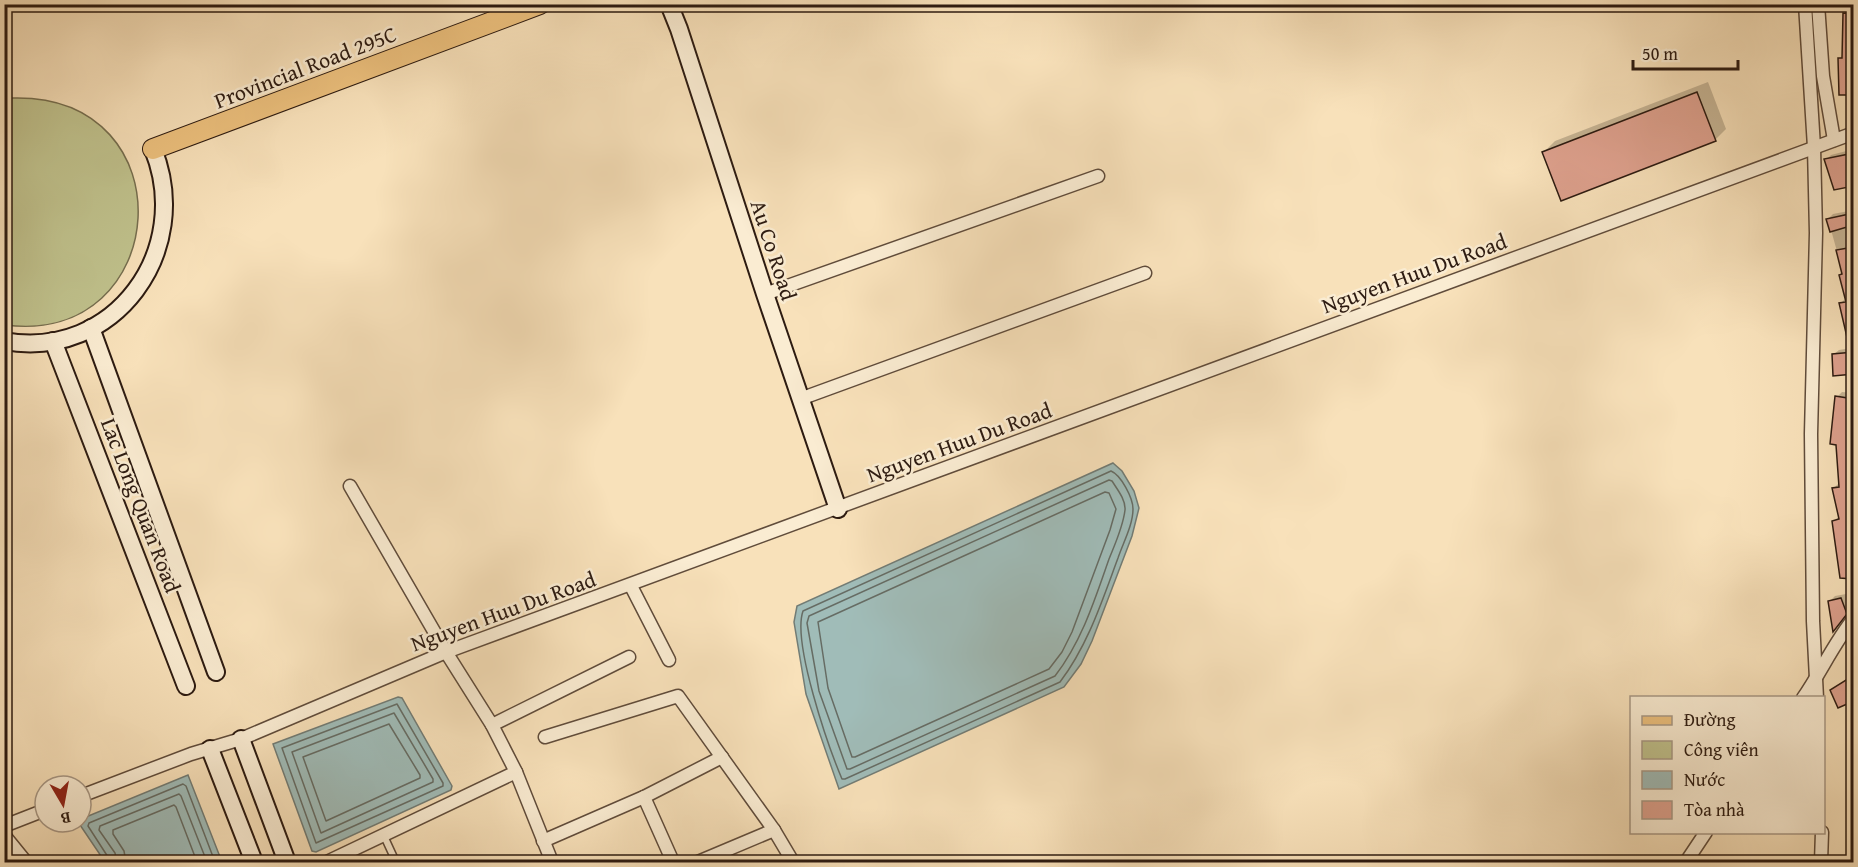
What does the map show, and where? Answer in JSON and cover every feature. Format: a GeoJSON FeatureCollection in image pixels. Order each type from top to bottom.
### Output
{"type":"FeatureCollection","features":[{"type":"Feature","properties":{"kind":"main road","name":"Provincial Road 295C"},"geometry":{"type":"LineString","coordinates":[[153,149],[540,4]]}},
{"type":"Feature","properties":{"kind":"main road","name":"Au Co Road"},"geometry":{"type":"LineString","coordinates":[[669,4],[838,509]]}},
{"type":"Feature","properties":{"kind":"main road"},"geometry":{"type":"LineString","coordinates":[[4,341],[34,343],[53,341],[91,328],[115,312],[134,293],[149,272],[159,247],[165,222],[165,195],[161,170],[153,149]]}},
{"type":"Feature","properties":{"kind":"main road","name":"Lac Long Quan Road"},"geometry":{"type":"LineString","coordinates":[[91,328],[216,672]]}},
{"type":"Feature","properties":{"kind":"main road","name":"Lac Long Quan Road"},"geometry":{"type":"LineString","coordinates":[[53,341],[186,686]]}},
{"type":"Feature","properties":{"kind":"main road"},"geometry":{"type":"LineString","coordinates":[[241,739],[287,862]]}},
{"type":"Feature","properties":{"kind":"main road"},"geometry":{"type":"LineString","coordinates":[[210,749],[254,862]]}},
{"type":"Feature","properties":{"kind":"street"},"geometry":{"type":"LineString","coordinates":[[1805,4],[1814,147],[1816,233],[1811,446],[1817,696]]}},
{"type":"Feature","properties":{"kind":"street"},"geometry":{"type":"LineString","coordinates":[[1818,4],[1823,76],[1834,140]]}},
{"type":"Feature","properties":{"kind":"street","name":"Nguyen Huu Du Road"},"geometry":{"type":"LineString","coordinates":[[93,791],[191,754],[241,739],[446,652],[1854,133]]}},
{"type":"Feature","properties":{"kind":"street"},"geometry":{"type":"LineString","coordinates":[[765,294],[1098,176]]}},
{"type":"Feature","properties":{"kind":"street"},"geometry":{"type":"LineString","coordinates":[[800,399],[1145,273]]}},
{"type":"Feature","properties":{"kind":"street"},"geometry":{"type":"LineString","coordinates":[[350,486],[446,652],[492,725],[516,772],[552,862]]}},
{"type":"Feature","properties":{"kind":"street"},"geometry":{"type":"LineString","coordinates":[[631,585],[669,660]]}},
{"type":"Feature","properties":{"kind":"street"},"geometry":{"type":"LineString","coordinates":[[1804,696],[1837,640],[1854,618]]}},
{"type":"Feature","properties":{"kind":"street"},"geometry":{"type":"LineString","coordinates":[[492,725],[629,657]]}},
{"type":"Feature","properties":{"kind":"street"},"geometry":{"type":"LineString","coordinates":[[545,737],[678,696],[774,830],[793,862]]}},
{"type":"Feature","properties":{"kind":"street"},"geometry":{"type":"LineString","coordinates":[[543,841],[644,797],[722,757]]}},
{"type":"Feature","properties":{"kind":"street"},"geometry":{"type":"LineString","coordinates":[[327,862],[516,772]]}},
{"type":"Feature","properties":{"kind":"street"},"geometry":{"type":"LineString","coordinates":[[644,797],[673,862]]}},
{"type":"Feature","properties":{"kind":"street"},"geometry":{"type":"LineString","coordinates":[[4,826],[33,815]]}},
{"type":"Feature","properties":{"kind":"street"},"geometry":{"type":"LineString","coordinates":[[698,862],[774,830]]}},
{"type":"Feature","properties":{"kind":"street"},"geometry":{"type":"LineString","coordinates":[[1686,862],[1705,834]]}},
{"type":"Feature","properties":{"kind":"street"},"geometry":{"type":"LineString","coordinates":[[1821,862],[1822,834]]}},
{"type":"Feature","properties":{"kind":"street"},"geometry":{"type":"LineString","coordinates":[[4,835],[26,862]]}},
{"type":"Feature","properties":{"kind":"lane"},"geometry":{"type":"LineString","coordinates":[[384,836],[396,862]]}},
{"type":"Feature","properties":{"kind":"green space"},"geometry":{"type":"Polygon","coordinates":[[[13,98],[70,108],[110,135],[132,174],[138,218],[128,262],[102,298],[61,321],[5,325],[4,99],[13,98]]]}},
{"type":"Feature","properties":{"kind":"water"},"geometry":{"type":"Polygon","coordinates":[[[1113,463],[1122,471],[1134,491],[1139,508],[1132,536],[1092,641],[1081,664],[1064,687],[839,789],[806,694],[794,622],[797,606],[1113,463]]]}},
{"type":"Feature","properties":{"kind":"water"},"geometry":{"type":"Polygon","coordinates":[[[398,697],[402,698],[452,786],[451,790],[316,852],[312,851],[273,744],[398,697]]]}},
{"type":"Feature","properties":{"kind":"water"},"geometry":{"type":"Polygon","coordinates":[[[188,775],[222,862],[105,862],[86,834],[93,834],[93,814],[188,775]]]}},
{"type":"Feature","properties":{"kind":"building"},"geometry":{"type":"Polygon","coordinates":[[[1843,13],[1854,14],[1854,95],[1839,95],[1838,58],[1842,58],[1843,13]]]}},
{"type":"Feature","properties":{"kind":"building"},"geometry":{"type":"Polygon","coordinates":[[[1697,92],[1716,141],[1561,201],[1542,152],[1697,92]]]}},
{"type":"Feature","properties":{"kind":"building"},"geometry":{"type":"Polygon","coordinates":[[[1854,153],[1854,186],[1834,190],[1824,159],[1854,153]]]}},
{"type":"Feature","properties":{"kind":"building"},"geometry":{"type":"Polygon","coordinates":[[[1854,213],[1854,225],[1830,232],[1826,219],[1854,213]]]}},
{"type":"Feature","properties":{"kind":"building"},"geometry":{"type":"Polygon","coordinates":[[[1854,247],[1854,346],[1849,346],[1839,303],[1846,302],[1836,250],[1854,247]]]}},
{"type":"Feature","properties":{"kind":"building"},"geometry":{"type":"Polygon","coordinates":[[[1854,352],[1854,374],[1833,376],[1832,354],[1854,352]]]}},
{"type":"Feature","properties":{"kind":"building"},"geometry":{"type":"Polygon","coordinates":[[[1835,396],[1854,399],[1852,579],[1840,578],[1832,521],[1839,519],[1832,488],[1839,487],[1836,445],[1830,444],[1835,396]]]}},
{"type":"Feature","properties":{"kind":"building"},"geometry":{"type":"Polygon","coordinates":[[[1841,598],[1847,614],[1833,632],[1828,601],[1841,598]]]}},
{"type":"Feature","properties":{"kind":"building"},"geometry":{"type":"Polygon","coordinates":[[[1854,675],[1854,701],[1838,708],[1830,690],[1854,675]]]}}]}
